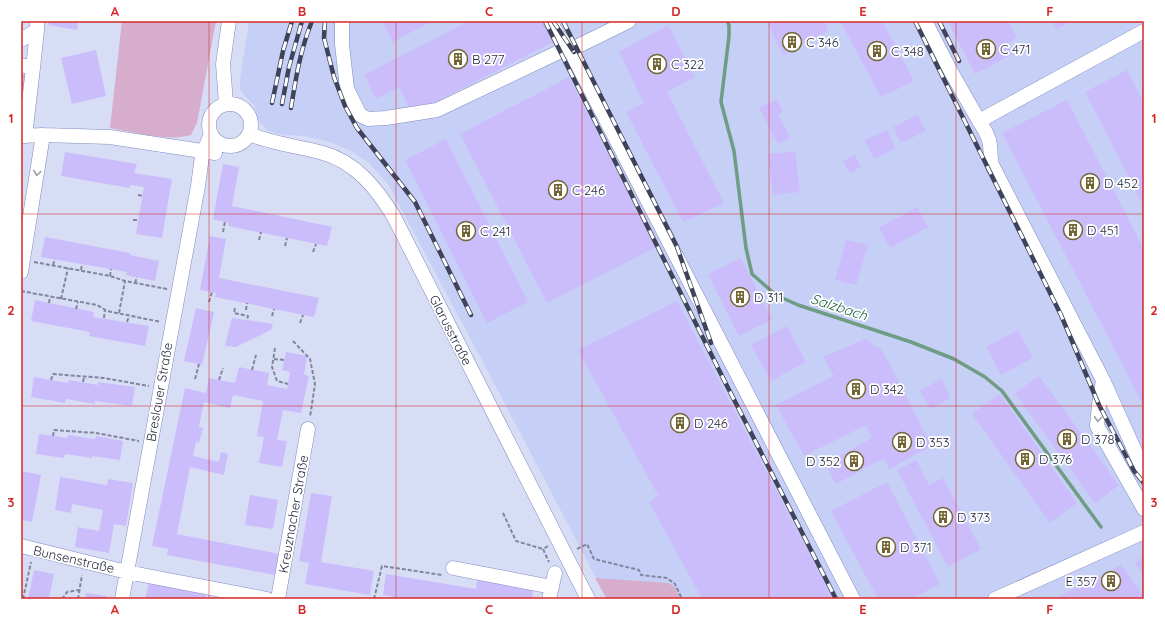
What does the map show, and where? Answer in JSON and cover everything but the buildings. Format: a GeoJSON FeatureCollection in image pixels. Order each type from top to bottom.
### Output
{"type":"FeatureCollection","features":[{"type":"Feature","properties":{"kind":"street"},"geometry":{"type":"LineString","coordinates":[[37,25],[27,67],[23,136],[43,135],[110,137],[215,150],[235,145],[246,138],[249,134],[250,124],[248,114],[245,110],[236,104],[226,104],[223,64],[229,21]]}},
{"type":"Feature","properties":{"kind":"street"},"geometry":{"type":"LineString","coordinates":[[342,21],[342,44],[347,89],[360,115],[368,119],[386,118],[437,110],[561,50],[570,50],[629,21]]}},
{"type":"Feature","properties":{"kind":"street"},"geometry":{"type":"LineString","coordinates":[[550,21],[558,35],[570,50],[852,599]]}},
{"type":"Feature","properties":{"kind":"street"},"geometry":{"type":"LineString","coordinates":[[926,21],[950,70],[988,135],[990,144],[990,160],[992,165],[1103,380],[1144,471]]}},
{"type":"Feature","properties":{"kind":"street"},"geometry":{"type":"LineString","coordinates":[[21,40],[37,25]]}},
{"type":"Feature","properties":{"kind":"street"},"geometry":{"type":"LineString","coordinates":[[979,121],[1144,31]]}},
{"type":"Feature","properties":{"kind":"street","name":"Breslauer Straße"},"geometry":{"type":"LineString","coordinates":[[122,599],[198,186],[201,162],[215,150],[209,128],[210,118],[216,109],[226,104]]}},
{"type":"Feature","properties":{"kind":"street","name":"Glarusstraße"},"geometry":{"type":"LineString","coordinates":[[249,134],[272,143],[324,154],[345,163],[361,174],[383,200],[394,217],[588,599]]}},
{"type":"Feature","properties":{"kind":"street"},"geometry":{"type":"LineString","coordinates":[[22,266],[43,135]]}},
{"type":"Feature","properties":{"kind":"street"},"geometry":{"type":"LineString","coordinates":[[1103,380],[1097,426],[1144,510]]}},
{"type":"Feature","properties":{"kind":"street","name":"Kreuznacher Straße"},"geometry":{"type":"LineString","coordinates":[[278,599],[308,428]]}},
{"type":"Feature","properties":{"kind":"street"},"geometry":{"type":"LineString","coordinates":[[995,599],[1144,532]]}},
{"type":"Feature","properties":{"kind":"street","name":"Bunsenstraße"},"geometry":{"type":"LineString","coordinates":[[28,548],[127,572],[267,599]]}},
{"type":"Feature","properties":{"kind":"street"},"geometry":{"type":"LineString","coordinates":[[453,568],[552,586]]}},
{"type":"Feature","properties":{"kind":"path"},"geometry":{"type":"LineString","coordinates":[[138,195],[143,196]]}},
{"type":"Feature","properties":{"kind":"path"},"geometry":{"type":"LineString","coordinates":[[133,220],[138,220]]}},
{"type":"Feature","properties":{"kind":"path"},"geometry":{"type":"LineString","coordinates":[[223,232],[225,221]]}},
{"type":"Feature","properties":{"kind":"path"},"geometry":{"type":"LineString","coordinates":[[259,240],[261,232]]}},
{"type":"Feature","properties":{"kind":"path"},"geometry":{"type":"LineString","coordinates":[[285,246],[287,238]]}},
{"type":"Feature","properties":{"kind":"path"},"geometry":{"type":"LineString","coordinates":[[313,252],[316,244]]}},
{"type":"Feature","properties":{"kind":"path"},"geometry":{"type":"LineString","coordinates":[[53,265],[55,259]]}},
{"type":"Feature","properties":{"kind":"path"},"geometry":{"type":"LineString","coordinates":[[81,270],[82,264]]}},
{"type":"Feature","properties":{"kind":"path"},"geometry":{"type":"LineString","coordinates":[[22,266],[53,265],[110,276],[125,281],[178,292]]}},
{"type":"Feature","properties":{"kind":"path"},"geometry":{"type":"LineString","coordinates":[[61,299],[68,268]]}},
{"type":"Feature","properties":{"kind":"path"},"geometry":{"type":"LineString","coordinates":[[110,276],[111,270]]}},
{"type":"Feature","properties":{"kind":"path"},"geometry":{"type":"LineString","coordinates":[[135,283],[137,277]]}},
{"type":"Feature","properties":{"kind":"path"},"geometry":{"type":"LineString","coordinates":[[119,313],[125,281]]}},
{"type":"Feature","properties":{"kind":"path"},"geometry":{"type":"LineString","coordinates":[[21,292],[97,305],[105,310],[172,325]]}},
{"type":"Feature","properties":{"kind":"path"},"geometry":{"type":"LineString","coordinates":[[210,302],[212,292]]}},
{"type":"Feature","properties":{"kind":"path"},"geometry":{"type":"LineString","coordinates":[[49,303],[50,297]]}},
{"type":"Feature","properties":{"kind":"path"},"geometry":{"type":"LineString","coordinates":[[76,309],[78,302]]}},
{"type":"Feature","properties":{"kind":"path"},"geometry":{"type":"LineString","coordinates":[[246,310],[247,303]]}},
{"type":"Feature","properties":{"kind":"path"},"geometry":{"type":"LineString","coordinates":[[235,308],[234,313],[248,316],[247,320]]}},
{"type":"Feature","properties":{"kind":"path"},"geometry":{"type":"LineString","coordinates":[[272,316],[274,309]]}},
{"type":"Feature","properties":{"kind":"path"},"geometry":{"type":"LineString","coordinates":[[104,318],[105,310]]}},
{"type":"Feature","properties":{"kind":"path"},"geometry":{"type":"LineString","coordinates":[[127,322],[129,315]]}},
{"type":"Feature","properties":{"kind":"path"},"geometry":{"type":"LineString","coordinates":[[300,323],[303,315]]}},
{"type":"Feature","properties":{"kind":"path"},"geometry":{"type":"LineString","coordinates":[[293,341],[310,359],[315,384],[308,428]]}},
{"type":"Feature","properties":{"kind":"path"},"geometry":{"type":"LineString","coordinates":[[275,348],[272,367],[277,381],[288,384]]}},
{"type":"Feature","properties":{"kind":"path"},"geometry":{"type":"LineString","coordinates":[[252,370],[256,355]]}},
{"type":"Feature","properties":{"kind":"path"},"geometry":{"type":"LineString","coordinates":[[273,359],[284,360]]}},
{"type":"Feature","properties":{"kind":"path"},"geometry":{"type":"LineString","coordinates":[[195,379],[199,364]]}},
{"type":"Feature","properties":{"kind":"path"},"geometry":{"type":"LineString","coordinates":[[220,380],[223,368]]}},
{"type":"Feature","properties":{"kind":"path"},"geometry":{"type":"LineString","coordinates":[[51,380],[52,374],[118,380],[160,388]]}},
{"type":"Feature","properties":{"kind":"path"},"geometry":{"type":"LineString","coordinates":[[83,382],[84,377]]}},
{"type":"Feature","properties":{"kind":"path"},"geometry":{"type":"LineString","coordinates":[[117,385],[118,380]]}},
{"type":"Feature","properties":{"kind":"path"},"geometry":{"type":"LineString","coordinates":[[53,436],[54,430],[83,432],[150,444]]}},
{"type":"Feature","properties":{"kind":"path"},"geometry":{"type":"LineString","coordinates":[[82,437],[83,432]]}},
{"type":"Feature","properties":{"kind":"path"},"geometry":{"type":"LineString","coordinates":[[503,513],[516,541],[543,549]]}},
{"type":"Feature","properties":{"kind":"path"},"geometry":{"type":"LineString","coordinates":[[580,548],[587,544],[594,559],[639,570],[641,575],[667,578],[675,584],[682,599]]}},
{"type":"Feature","properties":{"kind":"path"},"geometry":{"type":"LineString","coordinates":[[23,599],[28,548]]}},
{"type":"Feature","properties":{"kind":"path"},"geometry":{"type":"LineString","coordinates":[[78,599],[84,562]]}},
{"type":"Feature","properties":{"kind":"path"},"geometry":{"type":"LineString","coordinates":[[374,599],[382,566],[447,576],[453,568]]}},
{"type":"Feature","properties":{"kind":"path"},"geometry":{"type":"LineString","coordinates":[[62,599],[67,592],[79,590]]}},
{"type":"Feature","properties":{"kind":"shaded area"},"geometry":{"type":"Polygon","coordinates":[[[122,21],[216,21],[197,123],[191,135],[182,137],[162,137],[110,128],[122,21]]]}},
{"type":"Feature","properties":{"kind":"shaded area"},"geometry":{"type":"Polygon","coordinates":[[[249,21],[1144,21],[1144,599],[607,599],[388,184],[369,163],[351,151],[330,142],[304,136],[277,134],[269,131],[258,120],[254,105],[240,89],[249,21]]]}},
{"type":"Feature","properties":{"kind":"shaded area"},"geometry":{"type":"Polygon","coordinates":[[[21,73],[29,77],[21,129],[21,73]]]}},
{"type":"Feature","properties":{"kind":"shaded area"},"geometry":{"type":"Polygon","coordinates":[[[595,578],[668,583],[675,587],[681,599],[607,599],[595,578]]]}},
{"type":"Feature","properties":{"kind":"waterway","name":"Salzbach"},"geometry":{"type":"LineString","coordinates":[[727,21],[729,25],[729,36],[721,102],[734,151],[746,248],[752,274],[776,295],[798,305],[911,342],[954,359],[985,377],[1002,391],[1101,527]]}},
{"type":"Feature","properties":{"kind":"railway"},"geometry":{"type":"LineString","coordinates":[[272,103],[283,51],[292,21]]}},
{"type":"Feature","properties":{"kind":"railway"},"geometry":{"type":"LineString","coordinates":[[282,104],[289,67],[302,21]]}},
{"type":"Feature","properties":{"kind":"railway"},"geometry":{"type":"LineString","coordinates":[[291,108],[301,54],[312,21]]}},
{"type":"Feature","properties":{"kind":"railway"},"geometry":{"type":"LineString","coordinates":[[325,21],[324,38],[334,77],[345,106],[357,128],[415,202],[471,315]]}},
{"type":"Feature","properties":{"kind":"railway"},"geometry":{"type":"LineString","coordinates":[[545,21],[725,382],[836,599]]}},
{"type":"Feature","properties":{"kind":"railway"},"geometry":{"type":"LineString","coordinates":[[553,21],[574,52]]}},
{"type":"Feature","properties":{"kind":"railway"},"geometry":{"type":"LineString","coordinates":[[563,21],[677,247],[711,343]]}},
{"type":"Feature","properties":{"kind":"railway"},"geometry":{"type":"LineString","coordinates":[[915,21],[1061,315],[1099,405],[1134,471],[1144,483]]}},
{"type":"Feature","properties":{"kind":"railway"},"geometry":{"type":"LineString","coordinates":[[939,21],[959,61]]}},
{"type":"Feature","properties":{"kind":"place","name":"C 346"},"geometry":{"type":"Point","coordinates":[792,42]}},
{"type":"Feature","properties":{"kind":"place","name":"C 471"},"geometry":{"type":"Point","coordinates":[986,49]}},
{"type":"Feature","properties":{"kind":"place","name":"C 348"},"geometry":{"type":"Point","coordinates":[877,51]}},
{"type":"Feature","properties":{"kind":"place","name":"B 277"},"geometry":{"type":"Point","coordinates":[458,59]}},
{"type":"Feature","properties":{"kind":"place","name":"C 322"},"geometry":{"type":"Point","coordinates":[657,64]}},
{"type":"Feature","properties":{"kind":"place","name":"D 452"},"geometry":{"type":"Point","coordinates":[1090,183]}},
{"type":"Feature","properties":{"kind":"place","name":"C 246"},"geometry":{"type":"Point","coordinates":[558,190]}},
{"type":"Feature","properties":{"kind":"place","name":"D 451"},"geometry":{"type":"Point","coordinates":[1073,230]}},
{"type":"Feature","properties":{"kind":"place","name":"C 241"},"geometry":{"type":"Point","coordinates":[466,231]}},
{"type":"Feature","properties":{"kind":"place","name":"D 311"},"geometry":{"type":"Point","coordinates":[740,297]}},
{"type":"Feature","properties":{"kind":"place","name":"D 342"},"geometry":{"type":"Point","coordinates":[856,389]}},
{"type":"Feature","properties":{"kind":"place","name":"D 246"},"geometry":{"type":"Point","coordinates":[680,423]}},
{"type":"Feature","properties":{"kind":"place","name":"D 378"},"geometry":{"type":"Point","coordinates":[1067,439]}},
{"type":"Feature","properties":{"kind":"place","name":"D 353"},"geometry":{"type":"Point","coordinates":[902,442]}},
{"type":"Feature","properties":{"kind":"place","name":"D 376"},"geometry":{"type":"Point","coordinates":[1025,459]}},
{"type":"Feature","properties":{"kind":"place","name":"D 352"},"geometry":{"type":"Point","coordinates":[854,461]}},
{"type":"Feature","properties":{"kind":"place","name":"D 373"},"geometry":{"type":"Point","coordinates":[943,517]}},
{"type":"Feature","properties":{"kind":"place","name":"D 371"},"geometry":{"type":"Point","coordinates":[886,547]}},
{"type":"Feature","properties":{"kind":"place","name":"E 357"},"geometry":{"type":"Point","coordinates":[1111,581]}}]}
